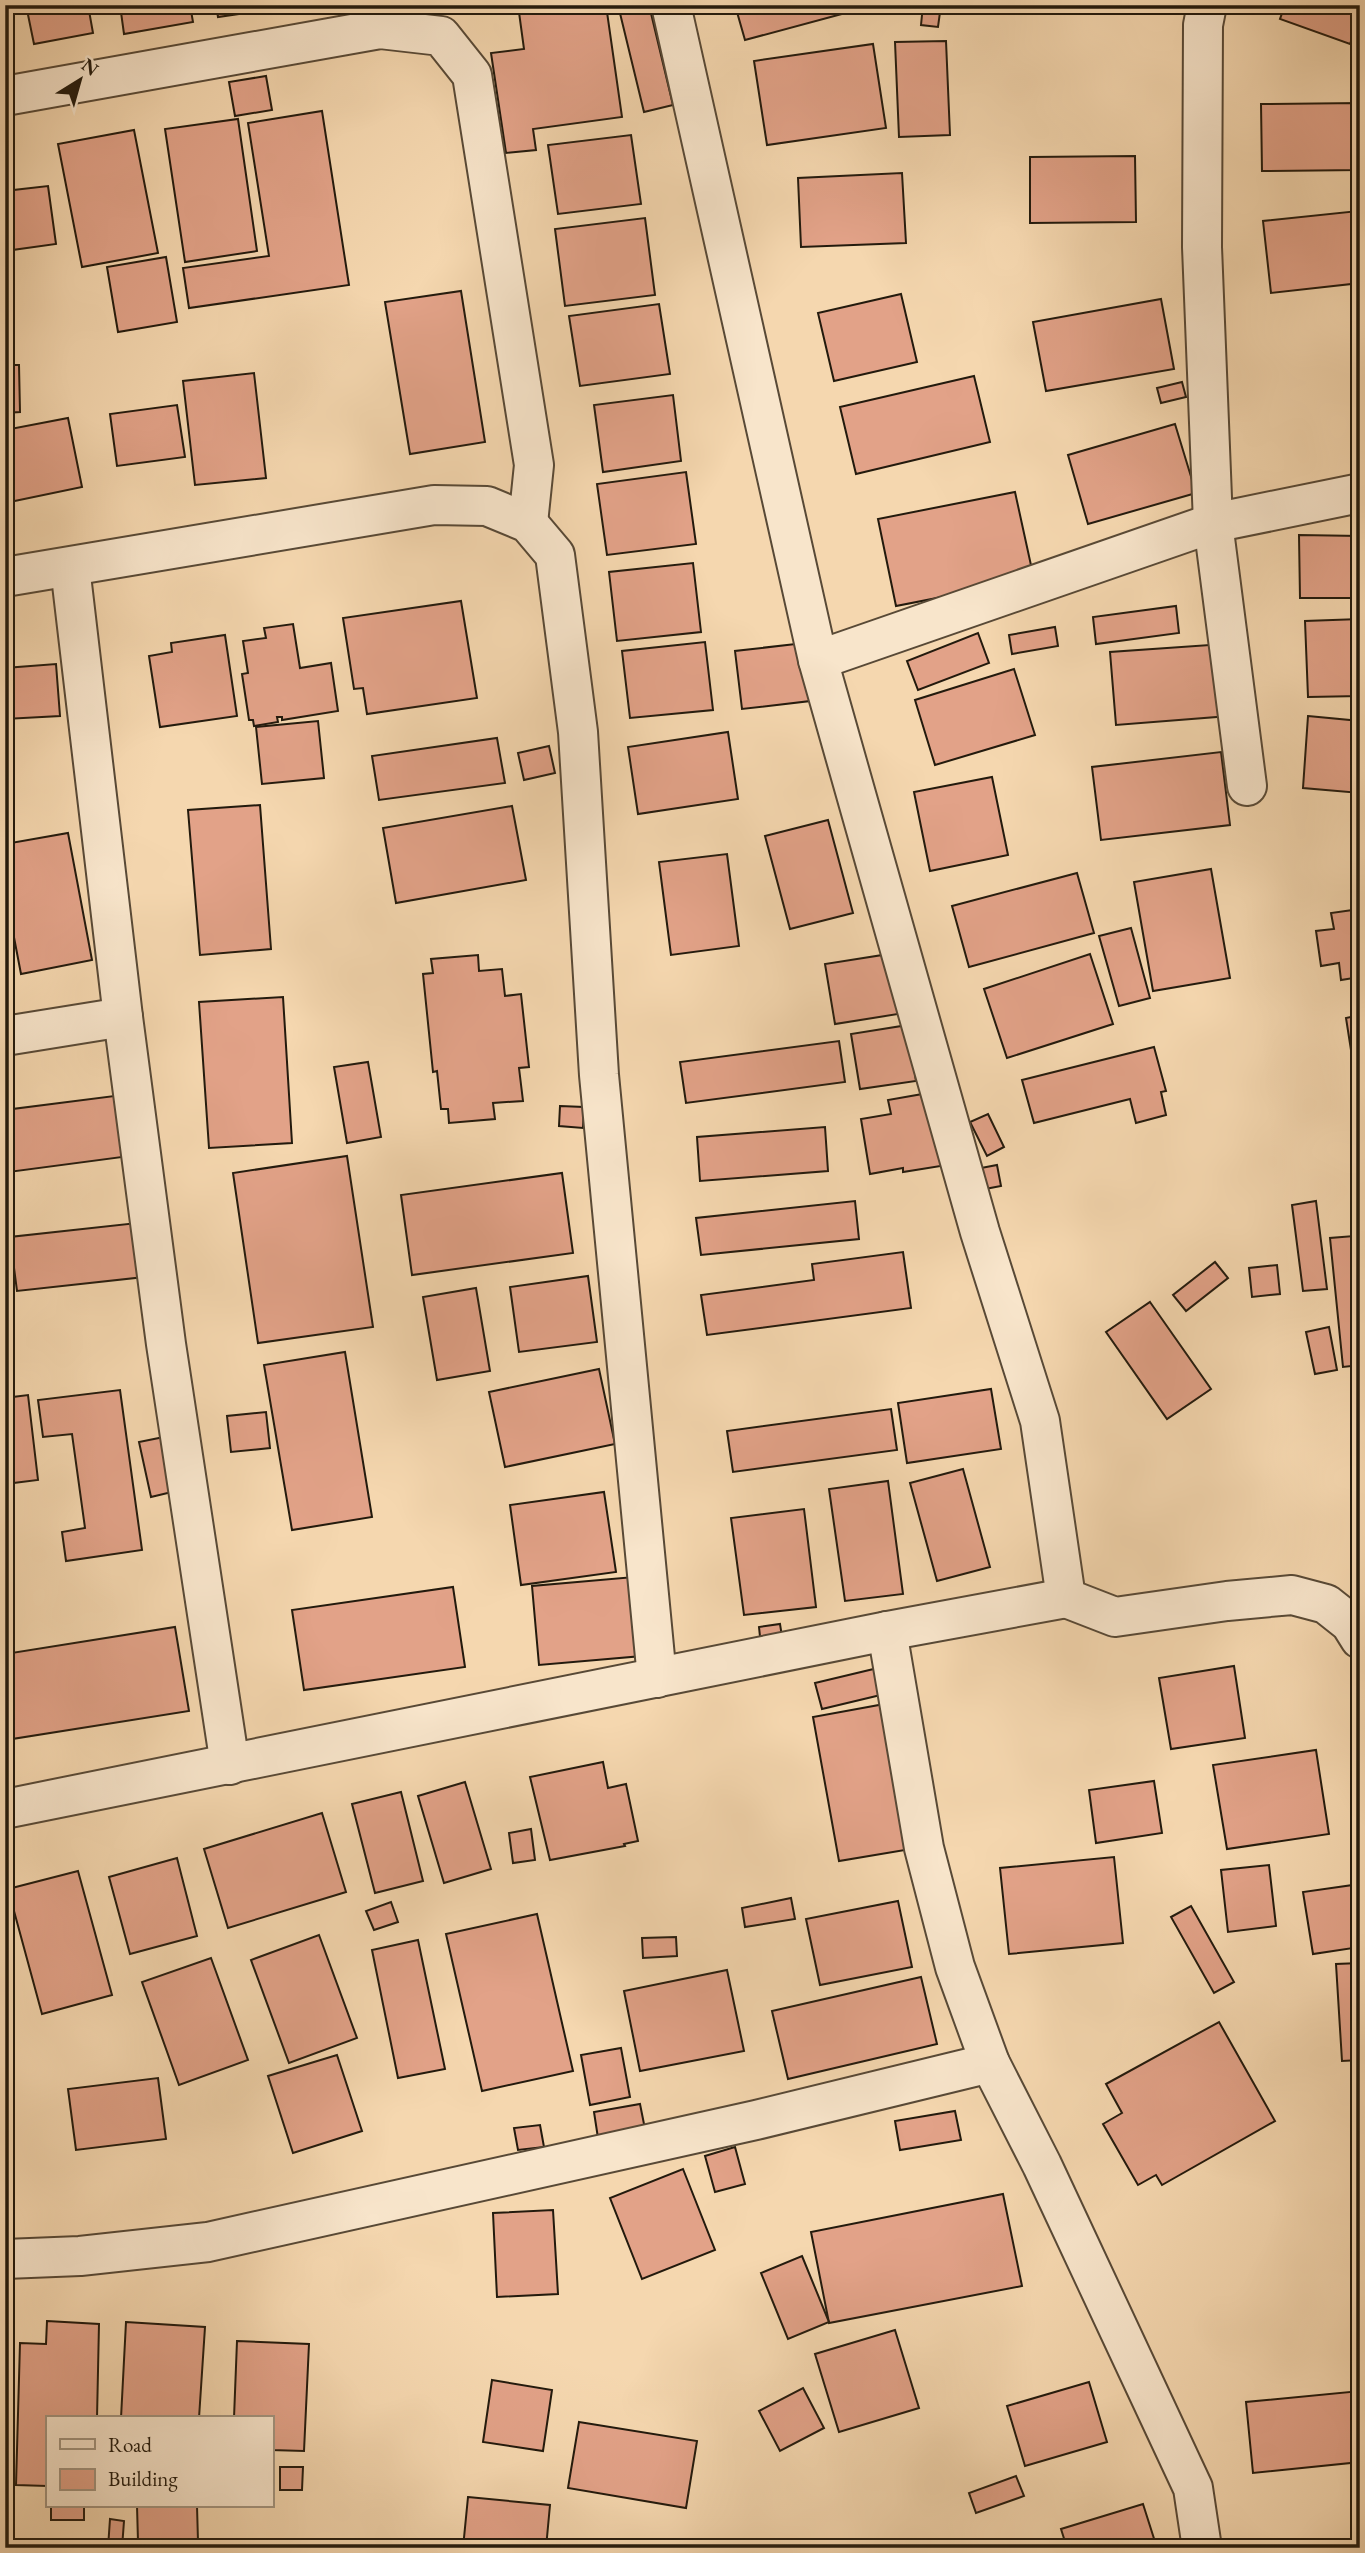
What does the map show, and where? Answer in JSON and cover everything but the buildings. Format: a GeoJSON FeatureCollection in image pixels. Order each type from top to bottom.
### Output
{"type":"FeatureCollection","features":[{"type":"Feature","properties":{"kind":"street"},"geometry":{"type":"LineString","coordinates":[[671,5],[818,660],[980,1232],[1040,1421],[1066,1598]]}},
{"type":"Feature","properties":{"kind":"street"},"geometry":{"type":"LineString","coordinates":[[1206,5],[1203,25],[1202,247],[1213,523],[1247,786]]}},
{"type":"Feature","properties":{"kind":"street"},"geometry":{"type":"LineString","coordinates":[[5,96],[380,29],[441,36],[471,75],[534,465],[528,523]]}},
{"type":"Feature","properties":{"kind":"street"},"geometry":{"type":"LineString","coordinates":[[818,660],[1213,523],[1360,493]]}},
{"type":"Feature","properties":{"kind":"street"},"geometry":{"type":"LineString","coordinates":[[5,577],[433,505],[487,506],[528,523],[555,555],[578,732],[599,1075],[657,1678]]}},
{"type":"Feature","properties":{"kind":"street"},"geometry":{"type":"LineString","coordinates":[[70,568],[123,1017],[166,1344],[230,1765]]}},
{"type":"Feature","properties":{"kind":"street"},"geometry":{"type":"LineString","coordinates":[[5,1036],[123,1017]]}},
{"type":"Feature","properties":{"kind":"street"},"geometry":{"type":"LineString","coordinates":[[5,1809],[887,1631],[1066,1598],[1115,1617],[1292,1595],[1326,1604],[1350,1623],[1360,1639]]}},
{"type":"Feature","properties":{"kind":"street"},"geometry":{"type":"LineString","coordinates":[[887,1631],[924,1848],[955,1967],[990,2063],[1042,2165],[1193,2488],[1202,2548]]}},
{"type":"Feature","properties":{"kind":"street"},"geometry":{"type":"LineString","coordinates":[[5,2259],[80,2256],[208,2242],[756,2120],[990,2063]]}}]}
